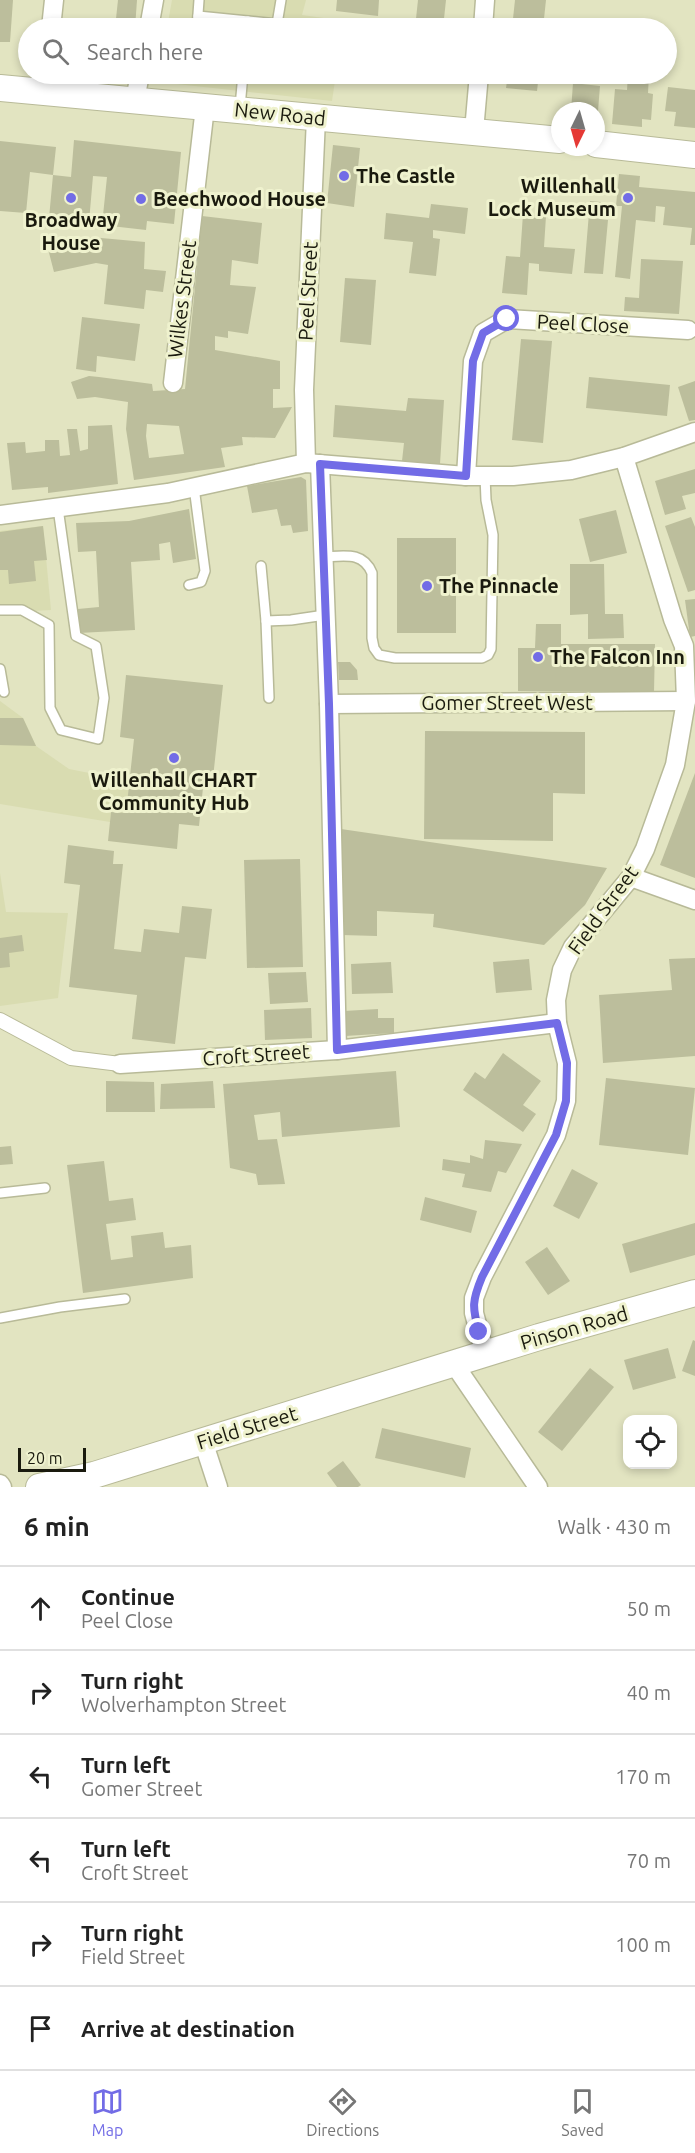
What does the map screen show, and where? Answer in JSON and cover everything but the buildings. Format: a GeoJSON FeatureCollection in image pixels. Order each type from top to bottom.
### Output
{"type":"FeatureCollection","features":[{"type":"Feature","properties":{"kind":"main road","name":"New Road"},"geometry":{"type":"LineString","coordinates":[[0,88],[36,84]]}},
{"type":"Feature","properties":{"kind":"main road","name":"New Road"},"geometry":{"type":"LineString","coordinates":[[50,84],[135,100],[551,139]]}},
{"type":"Feature","properties":{"kind":"main road"},"geometry":{"type":"LineString","coordinates":[[605,145],[695,155]]}},
{"type":"Feature","properties":{"kind":"main road","name":"Pinson Road"},"geometry":{"type":"LineString","coordinates":[[454,1364],[695,1293]]}},
{"type":"Feature","properties":{"kind":"main road","name":"Field Street"},"geometry":{"type":"LineString","coordinates":[[39,1487],[93,1475],[454,1364]]}},
{"type":"Feature","properties":{"kind":"street"},"geometry":{"type":"LineString","coordinates":[[52,18],[54,0]]}},
{"type":"Feature","properties":{"kind":"street"},"geometry":{"type":"LineString","coordinates":[[151,18],[154,0]]}},
{"type":"Feature","properties":{"kind":"street"},"geometry":{"type":"LineString","coordinates":[[484,18],[485,0]]}},
{"type":"Feature","properties":{"kind":"street"},"geometry":{"type":"LineString","coordinates":[[135,100],[139,84]]}},
{"type":"Feature","properties":{"kind":"street"},"geometry":{"type":"LineString","coordinates":[[474,131],[478,84]]}},
{"type":"Feature","properties":{"kind":"street","name":"Wilkes Street"},"geometry":{"type":"LineString","coordinates":[[173,383],[205,107]]}},
{"type":"Feature","properties":{"kind":"street","name":"Peel Street"},"geometry":{"type":"LineString","coordinates":[[316,118],[304,390],[323,557],[329,704],[337,1050]]}},
{"type":"Feature","properties":{"kind":"street","name":"Peel Close"},"geometry":{"type":"LineString","coordinates":[[466,476],[473,361],[483,333],[507,319],[688,330]]}},
{"type":"Feature","properties":{"kind":"street"},"geometry":{"type":"LineString","coordinates":[[0,515],[168,493],[313,464],[466,476],[513,476],[571,470],[624,457],[695,432]]}},
{"type":"Feature","properties":{"kind":"street","name":"Field Street"},"geometry":{"type":"LineString","coordinates":[[485,1354],[474,1314],[474,1298],[482,1277],[556,1135],[566,1101],[567,1063],[557,1023],[556,1000],[562,970],[573,947],[631,877],[657,820],[675,765],[690,701],[684,646],[624,457]]}},
{"type":"Feature","properties":{"kind":"street","name":"Gomer Street West"},"geometry":{"type":"LineString","coordinates":[[329,704],[690,701]]}},
{"type":"Feature","properties":{"kind":"street"},"geometry":{"type":"LineString","coordinates":[[631,877],[695,900]]}},
{"type":"Feature","properties":{"kind":"street","name":"Croft Street"},"geometry":{"type":"LineString","coordinates":[[0,1020],[71,1058],[120,1064],[337,1050],[557,1023]]}},
{"type":"Feature","properties":{"kind":"street"},"geometry":{"type":"LineString","coordinates":[[454,1364],[538,1487]]}},
{"type":"Feature","properties":{"kind":"street"},"geometry":{"type":"LineString","coordinates":[[203,1441],[218,1487]]}},
{"type":"Feature","properties":{"kind":"lane"},"geometry":{"type":"LineString","coordinates":[[199,0],[198,16],[209,18]]}},
{"type":"Feature","properties":{"kind":"lane"},"geometry":{"type":"LineString","coordinates":[[277,18],[281,0]]}},
{"type":"Feature","properties":{"kind":"lane"},"geometry":{"type":"LineString","coordinates":[[239,110],[242,84]]}},
{"type":"Feature","properties":{"kind":"lane"},"geometry":{"type":"LineString","coordinates":[[323,557],[344,556],[363,559],[369,565],[372,573],[372,638],[374,648],[380,655],[395,658],[482,658],[488,655],[493,535],[486,500],[485,476]]}},
{"type":"Feature","properties":{"kind":"lane"},"geometry":{"type":"LineString","coordinates":[[189,585],[201,582],[205,571],[194,488]]}},
{"type":"Feature","properties":{"kind":"lane"},"geometry":{"type":"LineString","coordinates":[[0,610],[22,610],[49,625],[50,708],[61,730],[98,739],[104,698],[96,646],[76,636],[58,508]]}},
{"type":"Feature","properties":{"kind":"lane"},"geometry":{"type":"LineString","coordinates":[[261,566],[269,698]]}},
{"type":"Feature","properties":{"kind":"lane"},"geometry":{"type":"LineString","coordinates":[[266,621],[325,615]]}},
{"type":"Feature","properties":{"kind":"lane"},"geometry":{"type":"LineString","coordinates":[[0,669],[4,692]]}},
{"type":"Feature","properties":{"kind":"lane"},"geometry":{"type":"LineString","coordinates":[[0,1193],[45,1188]]}},
{"type":"Feature","properties":{"kind":"lane"},"geometry":{"type":"LineString","coordinates":[[0,1318],[60,1307],[125,1299]]}},
{"type":"Feature","properties":{"kind":"shaded area"},"geometry":{"type":"Polygon","coordinates":[[[172,0],[306,0],[302,15],[324,18],[169,18],[172,0]]]}},
{"type":"Feature","properties":{"kind":"shaded area"},"geometry":{"type":"Polygon","coordinates":[[[176,84],[335,84],[332,101],[176,84]]]}},
{"type":"Feature","properties":{"kind":"shaded area"},"geometry":{"type":"Polygon","coordinates":[[[43,526],[51,610],[0,613],[0,531],[43,526]]]}},
{"type":"Feature","properties":{"kind":"shaded area"},"geometry":{"type":"Polygon","coordinates":[[[0,701],[23,718],[36,746],[69,769],[130,781],[126,813],[111,812],[110,822],[0,804],[0,701]]]}},
{"type":"Feature","properties":{"kind":"shaded area"},"geometry":{"type":"Polygon","coordinates":[[[0,873],[6,912],[68,913],[58,998],[0,1006],[0,873]]]}},
{"type":"Feature","properties":{"kind":"place","name":"The Castle"},"geometry":{"type":"Point","coordinates":[344,176]}},
{"type":"Feature","properties":{"kind":"place","name":"Broadway House"},"geometry":{"type":"Point","coordinates":[71,198]}},
{"type":"Feature","properties":{"kind":"place","name":"Willenhall Lock Museum"},"geometry":{"type":"Point","coordinates":[628,198]}},
{"type":"Feature","properties":{"kind":"place","name":"Beechwood House"},"geometry":{"type":"Point","coordinates":[141,199]}},
{"type":"Feature","properties":{"kind":"place","name":"The Pinnacle"},"geometry":{"type":"Point","coordinates":[427,586]}},
{"type":"Feature","properties":{"kind":"place","name":"The Falcon Inn"},"geometry":{"type":"Point","coordinates":[538,657]}},
{"type":"Feature","properties":{"kind":"place","name":"Willenhall CHART Community Hub"},"geometry":{"type":"Point","coordinates":[174,758]}},
{"type":"Feature","properties":{"kind":"route"},"geometry":{"type":"LineString","coordinates":[[479,1332],[474,1314],[474,1298],[482,1277],[556,1135],[566,1101],[567,1063],[557,1023],[337,1050],[329,704],[320,464],[466,476],[473,361],[483,333],[507,319]]}}]}
